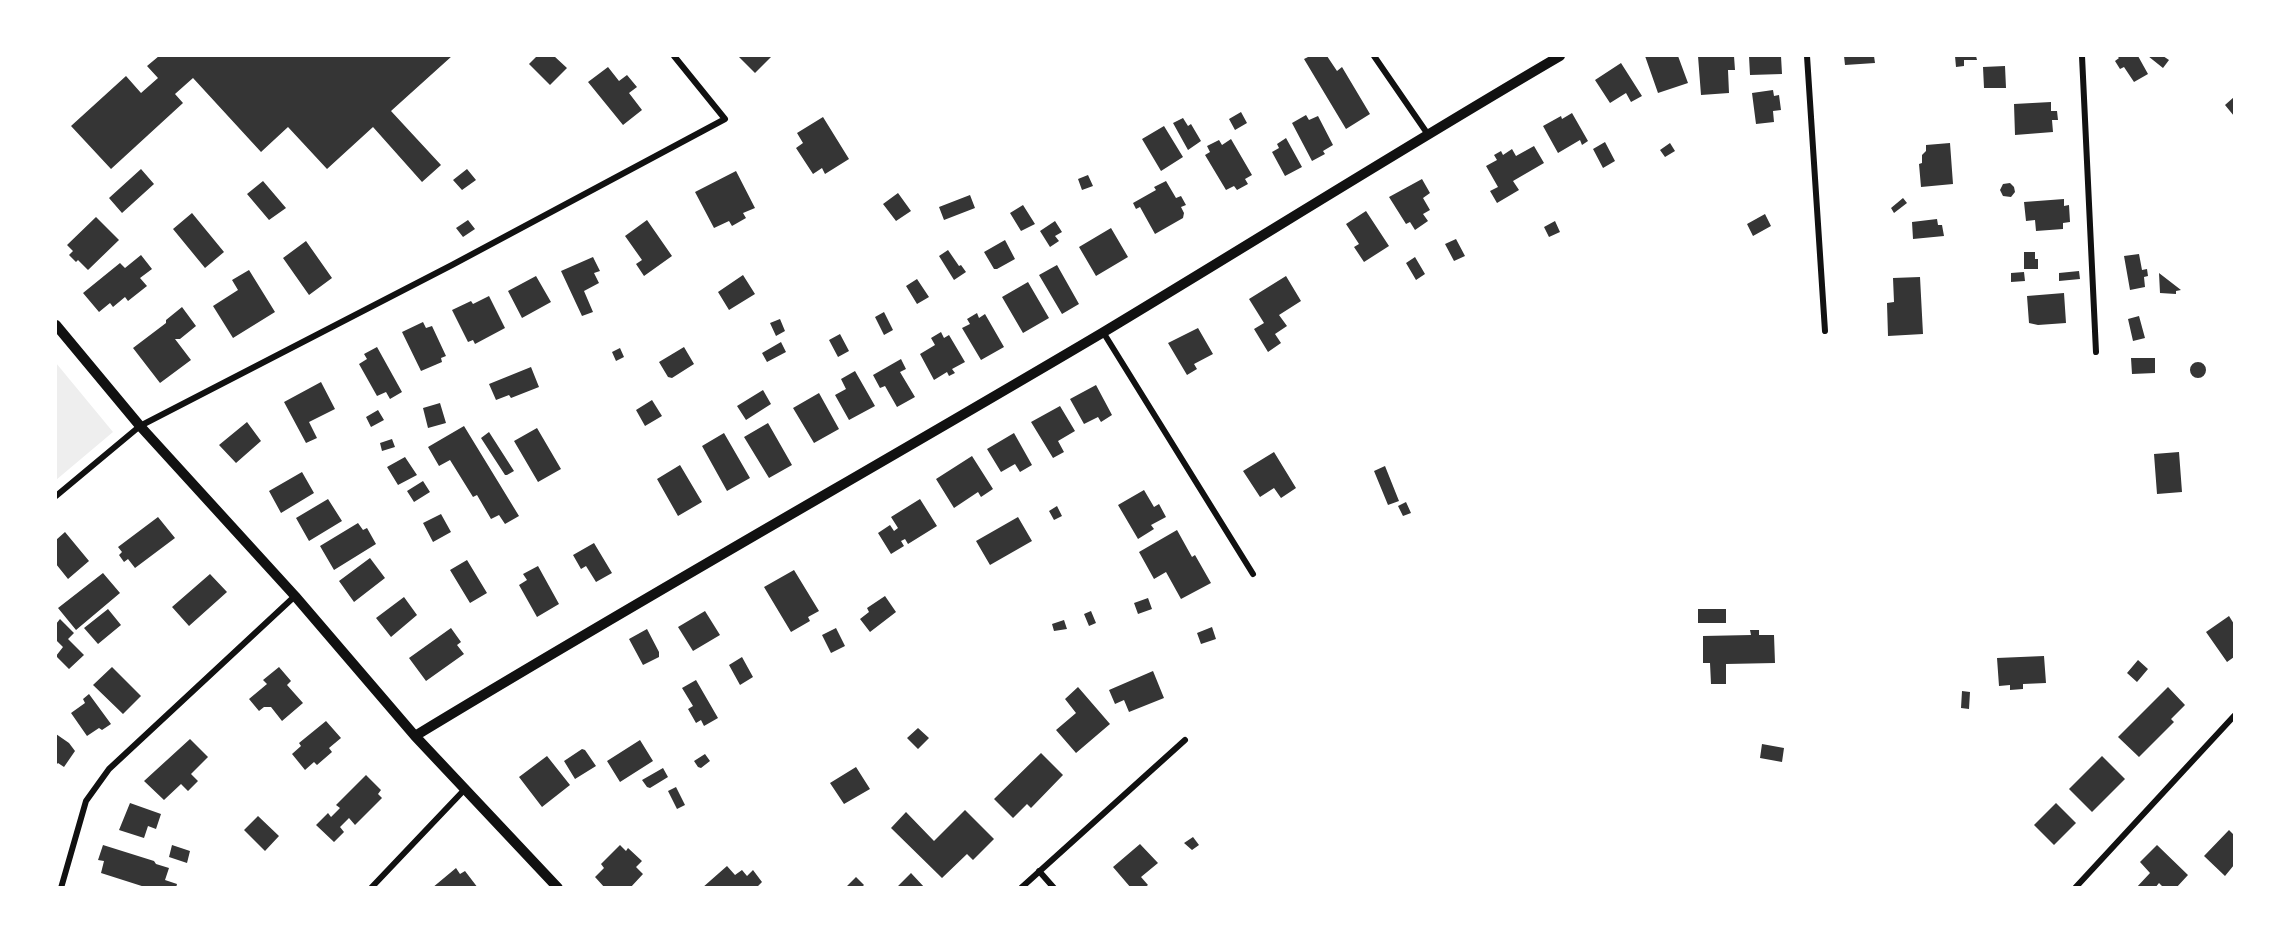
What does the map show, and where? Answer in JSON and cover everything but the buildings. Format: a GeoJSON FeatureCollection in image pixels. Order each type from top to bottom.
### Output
{"type":"FeatureCollection","features":[{"type":"Feature","properties":{"kind":"street"},"geometry":{"type":"LineString","coordinates":[[56,496],[140,426],[452,266],[725,119],[674,56]]}},
{"type":"Feature","properties":{"kind":"street"},"geometry":{"type":"LineString","coordinates":[[1374,56],[1427,134]]}},
{"type":"Feature","properties":{"kind":"street"},"geometry":{"type":"LineString","coordinates":[[415,736],[1103,332],[1427,134],[1560,56]]}},
{"type":"Feature","properties":{"kind":"street"},"geometry":{"type":"LineString","coordinates":[[1807,56],[1825,331]]}},
{"type":"Feature","properties":{"kind":"street"},"geometry":{"type":"LineString","coordinates":[[2082,56],[2096,352]]}},
{"type":"Feature","properties":{"kind":"street"},"geometry":{"type":"LineString","coordinates":[[56,325],[140,426],[296,596],[415,736],[558,888]]}},
{"type":"Feature","properties":{"kind":"street"},"geometry":{"type":"LineString","coordinates":[[1103,332],[1252,574]]}},
{"type":"Feature","properties":{"kind":"street"},"geometry":{"type":"LineString","coordinates":[[61,888],[86,801],[109,769],[296,596]]}},
{"type":"Feature","properties":{"kind":"street"},"geometry":{"type":"LineString","coordinates":[[2075,888],[2235,716]]}},
{"type":"Feature","properties":{"kind":"street"},"geometry":{"type":"LineString","coordinates":[[1021,888],[1185,740]]}},
{"type":"Feature","properties":{"kind":"street"},"geometry":{"type":"LineString","coordinates":[[371,888],[466,788]]}},
{"type":"Feature","properties":{"kind":"street"},"geometry":{"type":"LineString","coordinates":[[1039,872],[1054,888]]}},
{"type":"Feature","properties":{"kind":"shaded area"},"geometry":{"type":"Polygon","coordinates":[[[56,363],[113,432],[56,480],[56,363]]]}}]}
